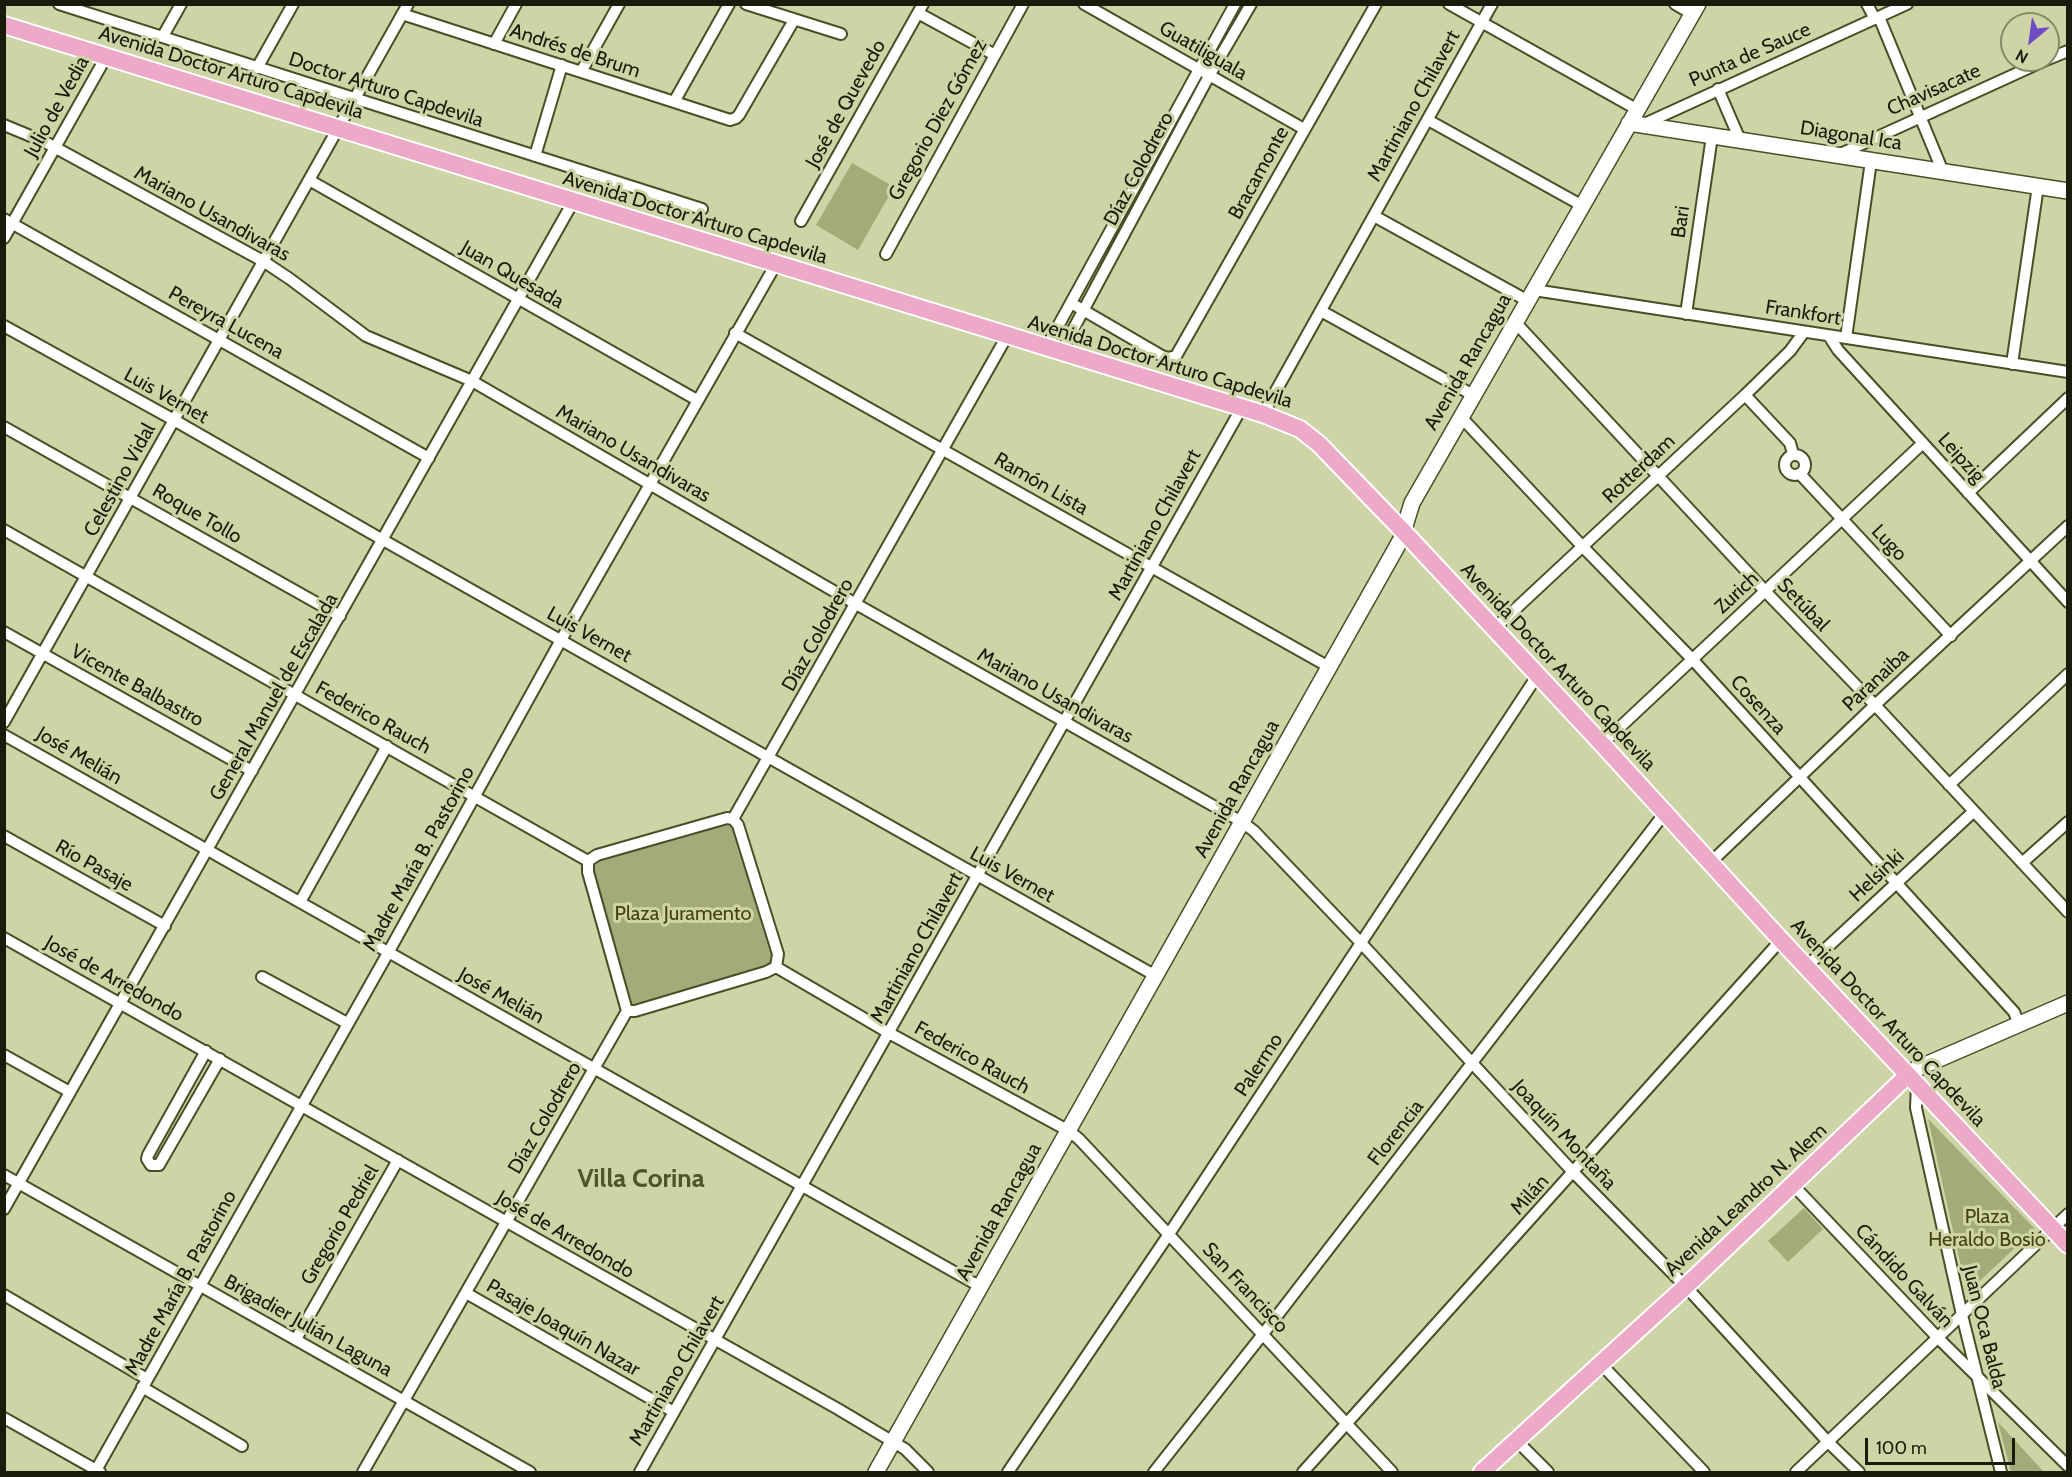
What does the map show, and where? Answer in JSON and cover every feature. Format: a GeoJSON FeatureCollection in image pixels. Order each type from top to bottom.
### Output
{"type":"FeatureCollection","features":[{"type":"Feature","properties":{"kind":"main road","name":"Avenida Rancagua"},"geometry":{"type":"LineString","coordinates":[[876,1473],[1395,550],[1412,503],[1581,205],[1635,124],[1638,110],[1695,9]]}},
{"type":"Feature","properties":{"kind":"main road","name":"Avenida Doctor Arturo Capdevila"},"geometry":{"type":"LineString","coordinates":[[4,25],[1263,414],[1288,423],[1309,435],[1403,531],[1806,967],[2067,1245]]}},
{"type":"Feature","properties":{"kind":"main road","name":"Diagonal Ica"},"geometry":{"type":"LineString","coordinates":[[1635,124],[2067,191]]}},
{"type":"Feature","properties":{"kind":"main road","name":"Avenida Leandro N. Alem"},"geometry":{"type":"LineString","coordinates":[[1482,1473],[1793,1185],[1912,1080],[1916,1069],[2067,1003]]}},
{"type":"Feature","properties":{"kind":"street"},"geometry":{"type":"LineString","coordinates":[[163,36],[181,4]]}},
{"type":"Feature","properties":{"kind":"street"},"geometry":{"type":"LineString","coordinates":[[257,68],[293,4]]}},
{"type":"Feature","properties":{"kind":"street"},"geometry":{"type":"LineString","coordinates":[[494,44],[516,4]]}},
{"type":"Feature","properties":{"kind":"street"},"geometry":{"type":"LineString","coordinates":[[581,72],[619,4]]}},
{"type":"Feature","properties":{"kind":"street"},"geometry":{"type":"LineString","coordinates":[[674,102],[729,4]]}},
{"type":"Feature","properties":{"kind":"street"},"geometry":{"type":"LineString","coordinates":[[746,4],[841,34]]}},
{"type":"Feature","properties":{"kind":"street","name":"Gregorio Diez Gómez"},"geometry":{"type":"LineString","coordinates":[[886,254],[1023,4]]}},
{"type":"Feature","properties":{"kind":"street","name":"Guatiliguala"},"geometry":{"type":"LineString","coordinates":[[1084,4],[1304,129]]}},
{"type":"Feature","properties":{"kind":"street","name":"Díaz Colodrero"},"geometry":{"type":"LineString","coordinates":[[1054,350],[1071,303],[1235,4]]}},
{"type":"Feature","properties":{"kind":"street","name":"Díaz Colodrero"},"geometry":{"type":"LineString","coordinates":[[1054,350],[1083,310],[1209,76],[1251,4]]}},
{"type":"Feature","properties":{"kind":"street","name":"Bracamonte"},"geometry":{"type":"LineString","coordinates":[[1083,310],[1162,356],[1172,357],[1179,352],[1376,4]]}},
{"type":"Feature","properties":{"kind":"street"},"geometry":{"type":"LineString","coordinates":[[1449,4],[1638,110]]}},
{"type":"Feature","properties":{"kind":"street","name":"Martiniano Chilavert"},"geometry":{"type":"LineString","coordinates":[[1263,414],[1492,4]]}},
{"type":"Feature","properties":{"kind":"street"},"geometry":{"type":"LineString","coordinates":[[1675,4],[1695,9]]}},
{"type":"Feature","properties":{"kind":"street"},"geometry":{"type":"LineString","coordinates":[[1868,4],[1877,18],[1943,172]]}},
{"type":"Feature","properties":{"kind":"street","name":"Punta de Sauce"},"geometry":{"type":"LineString","coordinates":[[1635,124],[1907,4]]}},
{"type":"Feature","properties":{"kind":"street","name":"Doctor Arturo Capdevila"},"geometry":{"type":"LineString","coordinates":[[64,5],[702,209]]}},
{"type":"Feature","properties":{"kind":"street","name":"Andrés de Brum"},"geometry":{"type":"LineString","coordinates":[[405,9],[494,44],[730,120],[736,118],[794,20]]}},
{"type":"Feature","properties":{"kind":"street","name":"Celestino Vidal"},"geometry":{"type":"LineString","coordinates":[[4,722],[405,9]]}},
{"type":"Feature","properties":{"kind":"street"},"geometry":{"type":"LineString","coordinates":[[920,9],[994,55]]}},
{"type":"Feature","properties":{"kind":"street","name":"José de Quevedo"},"geometry":{"type":"LineString","coordinates":[[801,220],[920,9]]}},
{"type":"Feature","properties":{"kind":"street","name":"Julio de Vedia"},"geometry":{"type":"LineString","coordinates":[[4,238],[9,221],[56,147],[106,57]]}},
{"type":"Feature","properties":{"kind":"street"},"geometry":{"type":"LineString","coordinates":[[535,156],[562,65]]}},
{"type":"Feature","properties":{"kind":"street","name":"Chavisacate"},"geometry":{"type":"LineString","coordinates":[[1838,155],[2020,72]]}},
{"type":"Feature","properties":{"kind":"street"},"geometry":{"type":"LineString","coordinates":[[1718,89],[1740,140]]}},
{"type":"Feature","properties":{"kind":"street"},"geometry":{"type":"LineString","coordinates":[[1428,120],[1581,205]]}},
{"type":"Feature","properties":{"kind":"street","name":"Mariano Usandivaras"},"geometry":{"type":"LineString","coordinates":[[4,125],[56,147],[263,261],[366,336],[472,381],[856,604],[1242,822]]}},
{"type":"Feature","properties":{"kind":"street","name":"Bari"},"geometry":{"type":"LineString","coordinates":[[1686,314],[1712,136]]}},
{"type":"Feature","properties":{"kind":"street"},"geometry":{"type":"LineString","coordinates":[[1846,338],[1871,161]]}},
{"type":"Feature","properties":{"kind":"street","name":"Juan Quesada"},"geometry":{"type":"LineString","coordinates":[[309,180],[697,400]]}},
{"type":"Feature","properties":{"kind":"street"},"geometry":{"type":"LineString","coordinates":[[2012,363],[2038,186]]}},
{"type":"Feature","properties":{"kind":"street","name":"General Manuel de Escalada"},"geometry":{"type":"LineString","coordinates":[[4,1209],[573,202]]}},
{"type":"Feature","properties":{"kind":"street"},"geometry":{"type":"LineString","coordinates":[[1374,216],[1531,295]]}},
{"type":"Feature","properties":{"kind":"street","name":"Pereyra Lucena"},"geometry":{"type":"LineString","coordinates":[[9,221],[429,458]]}},
{"type":"Feature","properties":{"kind":"street","name":"Madre María B. Pastorino"},"geometry":{"type":"LineString","coordinates":[[97,1472],[561,640],[776,264]]}},
{"type":"Feature","properties":{"kind":"street","name":"Frankfort"},"geometry":{"type":"LineString","coordinates":[[1531,295],[1686,314],[2067,372]]}},
{"type":"Feature","properties":{"kind":"street"},"geometry":{"type":"LineString","coordinates":[[1071,303],[1083,310]]}},
{"type":"Feature","properties":{"kind":"street"},"geometry":{"type":"LineString","coordinates":[[1321,311],[1473,395]]}},
{"type":"Feature","properties":{"kind":"street","name":"Setúbal"},"geometry":{"type":"LineString","coordinates":[[1515,322],[2067,912]]}},
{"type":"Feature","properties":{"kind":"street","name":"Luis Vernet"},"geometry":{"type":"LineString","coordinates":[[4,326],[1156,976]]}},
{"type":"Feature","properties":{"kind":"street","name":"Rotterdam"},"geometry":{"type":"LineString","coordinates":[[1494,629],[1745,395],[1790,351],[1804,332]]}},
{"type":"Feature","properties":{"kind":"street","name":"Ramón Lista"},"geometry":{"type":"LineString","coordinates":[[735,333],[1329,667]]}},
{"type":"Feature","properties":{"kind":"street","name":"Díaz Colodrero"},"geometry":{"type":"LineString","coordinates":[[733,819],[1007,336]]}},
{"type":"Feature","properties":{"kind":"street","name":"Leipzig"},"geometry":{"type":"LineString","coordinates":[[1829,336],[1838,350],[2067,602]]}},
{"type":"Feature","properties":{"kind":"street","name":"Lugo"},"geometry":{"type":"LineString","coordinates":[[1745,395],[1790,443],[1793,454],[1785,460],[1784,466],[1790,474],[1800,474],[1951,636]]}},
{"type":"Feature","properties":{"kind":"street"},"geometry":{"type":"LineString","coordinates":[[1968,493],[2067,399]]}},
{"type":"Feature","properties":{"kind":"street","name":"Martiniano Chilavert"},"geometry":{"type":"LineString","coordinates":[[640,1473],[1241,409]]}},
{"type":"Feature","properties":{"kind":"street","name":"Cosenza"},"geometry":{"type":"LineString","coordinates":[[1461,417],[1692,659],[2014,1012],[2019,1024]]}},
{"type":"Feature","properties":{"kind":"street","name":"Roque Tollo"},"geometry":{"type":"LineString","coordinates":[[4,427],[340,616]]}},
{"type":"Feature","properties":{"kind":"street","name":"Zurich"},"geometry":{"type":"LineString","coordinates":[[1602,744],[1923,443]]}},
{"type":"Feature","properties":{"kind":"street","name":"Paranaiba"},"geometry":{"type":"LineString","coordinates":[[1711,862],[2067,526]]}},
{"type":"Feature","properties":{"kind":"street","name":"Federico Rauch"},"geometry":{"type":"LineString","coordinates":[[4,530],[588,861]]}},
{"type":"Feature","properties":{"kind":"street","name":"Vicente Balbastro"},"geometry":{"type":"LineString","coordinates":[[4,632],[252,771]]}},
{"type":"Feature","properties":{"kind":"street"},"geometry":{"type":"LineString","coordinates":[[1949,785],[2067,675]]}},
{"type":"Feature","properties":{"kind":"street","name":"Palermo"},"geometry":{"type":"LineString","coordinates":[[1008,1473],[1169,1234],[1537,676]]}},
{"type":"Feature","properties":{"kind":"street","name":"José Melián"},"geometry":{"type":"LineString","coordinates":[[4,735],[981,1287]]}},
{"type":"Feature","properties":{"kind":"street"},"geometry":{"type":"LineString","coordinates":[[300,902],[387,746]]}},
{"type":"Feature","properties":{"kind":"street","name":"Helsinki"},"geometry":{"type":"LineString","coordinates":[[1806,967],[1973,812]]}},
{"type":"Feature","properties":{"kind":"street","name":"Florencia"},"geometry":{"type":"LineString","coordinates":[[1154,1473],[1664,814]]}},
{"type":"Feature","properties":{"kind":"street"},"geometry":{"type":"LineString","coordinates":[[727,818],[733,819],[738,825],[778,954],[776,967],[635,1011],[627,1011],[588,872],[588,861],[597,855],[727,818]]}},
{"type":"Feature","properties":{"kind":"street","name":"Joaquín Montaña"},"geometry":{"type":"LineString","coordinates":[[1242,822],[1254,831],[1361,943],[1574,1173],[1685,1287],[1859,1473]]}},
{"type":"Feature","properties":{"kind":"street"},"geometry":{"type":"LineString","coordinates":[[2022,863],[2067,822]]}},
{"type":"Feature","properties":{"kind":"street","name":"Río Pasaje"},"geometry":{"type":"LineString","coordinates":[[4,836],[165,926]]}},
{"type":"Feature","properties":{"kind":"street","name":"José de Arredondo"},"geometry":{"type":"LineString","coordinates":[[4,938],[301,1104],[893,1442],[905,1449],[928,1473]]}},
{"type":"Feature","properties":{"kind":"street","name":"Milán"},"geometry":{"type":"LineString","coordinates":[[1303,1473],[1781,940]]}},
{"type":"Feature","properties":{"kind":"street","name":"Federico Rauch"},"geometry":{"type":"LineString","coordinates":[[776,967],[889,1033],[1068,1131]]}},
{"type":"Feature","properties":{"kind":"street"},"geometry":{"type":"LineString","coordinates":[[262,977],[347,1023]]}},
{"type":"Feature","properties":{"kind":"street","name":"Díaz Colodrero"},"geometry":{"type":"LineString","coordinates":[[363,1473],[627,1011]]}},
{"type":"Feature","properties":{"kind":"street"},"geometry":{"type":"LineString","coordinates":[[206,1051],[148,1155],[147,1159],[151,1165],[159,1165],[220,1059]]}},
{"type":"Feature","properties":{"kind":"street"},"geometry":{"type":"LineString","coordinates":[[4,1055],[70,1092]]}},
{"type":"Feature","properties":{"kind":"street","name":"Juan Oca Balda"},"geometry":{"type":"LineString","coordinates":[[1912,1080],[1916,1108],[1962,1315],[2001,1473]]}},
{"type":"Feature","properties":{"kind":"street","name":"San Francisco"},"geometry":{"type":"LineString","coordinates":[[1068,1131],[1082,1142],[1392,1473]]}},
{"type":"Feature","properties":{"kind":"street","name":"Gregorio Pedriel"},"geometry":{"type":"LineString","coordinates":[[296,1339],[398,1160]]}},
{"type":"Feature","properties":{"kind":"street","name":"Brigadier Julián Laguna"},"geometry":{"type":"LineString","coordinates":[[4,1175],[530,1473]]}},
{"type":"Feature","properties":{"kind":"street","name":"Cándido Galván"},"geometry":{"type":"LineString","coordinates":[[1793,1185],[1938,1338],[2067,1466]]}},
{"type":"Feature","properties":{"kind":"street"},"geometry":{"type":"LineString","coordinates":[[1796,1473],[2067,1214]]}},
{"type":"Feature","properties":{"kind":"street","name":"Pasaje Joaquín Nazar"},"geometry":{"type":"LineString","coordinates":[[466,1293],[674,1412]]}},
{"type":"Feature","properties":{"kind":"street"},"geometry":{"type":"LineString","coordinates":[[4,1296],[242,1446]]}},
{"type":"Feature","properties":{"kind":"street"},"geometry":{"type":"LineString","coordinates":[[1600,1363],[1704,1473]]}},
{"type":"Feature","properties":{"kind":"street"},"geometry":{"type":"LineString","coordinates":[[5,1420],[97,1472]]}},
{"type":"Feature","properties":{"kind":"street"},"geometry":{"type":"LineString","coordinates":[[1516,1440],[1548,1473]]}},
{"type":"Feature","properties":{"kind":"green space"},"geometry":{"type":"Polygon","coordinates":[[[852,163],[894,187],[858,250],[816,225],[852,163]]]}},
{"type":"Feature","properties":{"kind":"green space","name":"Plaza Juramento"},"geometry":{"type":"Polygon","coordinates":[[[733,819],[776,967],[627,1011],[588,861],[733,819]]]}},
{"type":"Feature","properties":{"kind":"green space","name":"Plaza Heraldo Bosio"},"geometry":{"type":"Polygon","coordinates":[[[1928,1119],[2035,1229],[1967,1293],[1928,1119]]]}},
{"type":"Feature","properties":{"kind":"green space"},"geometry":{"type":"Polygon","coordinates":[[[1804,1208],[1823,1229],[1788,1262],[1768,1241],[1804,1208]]]}},
{"type":"Feature","properties":{"kind":"green space"},"geometry":{"type":"Polygon","coordinates":[[[1998,1422],[2044,1472],[2011,1472],[1998,1422]]]}},
{"type":"Feature","properties":{"kind":"district","name":"Villa Corina"},"geometry":{"type":"Point","coordinates":[641,1179]}}]}
